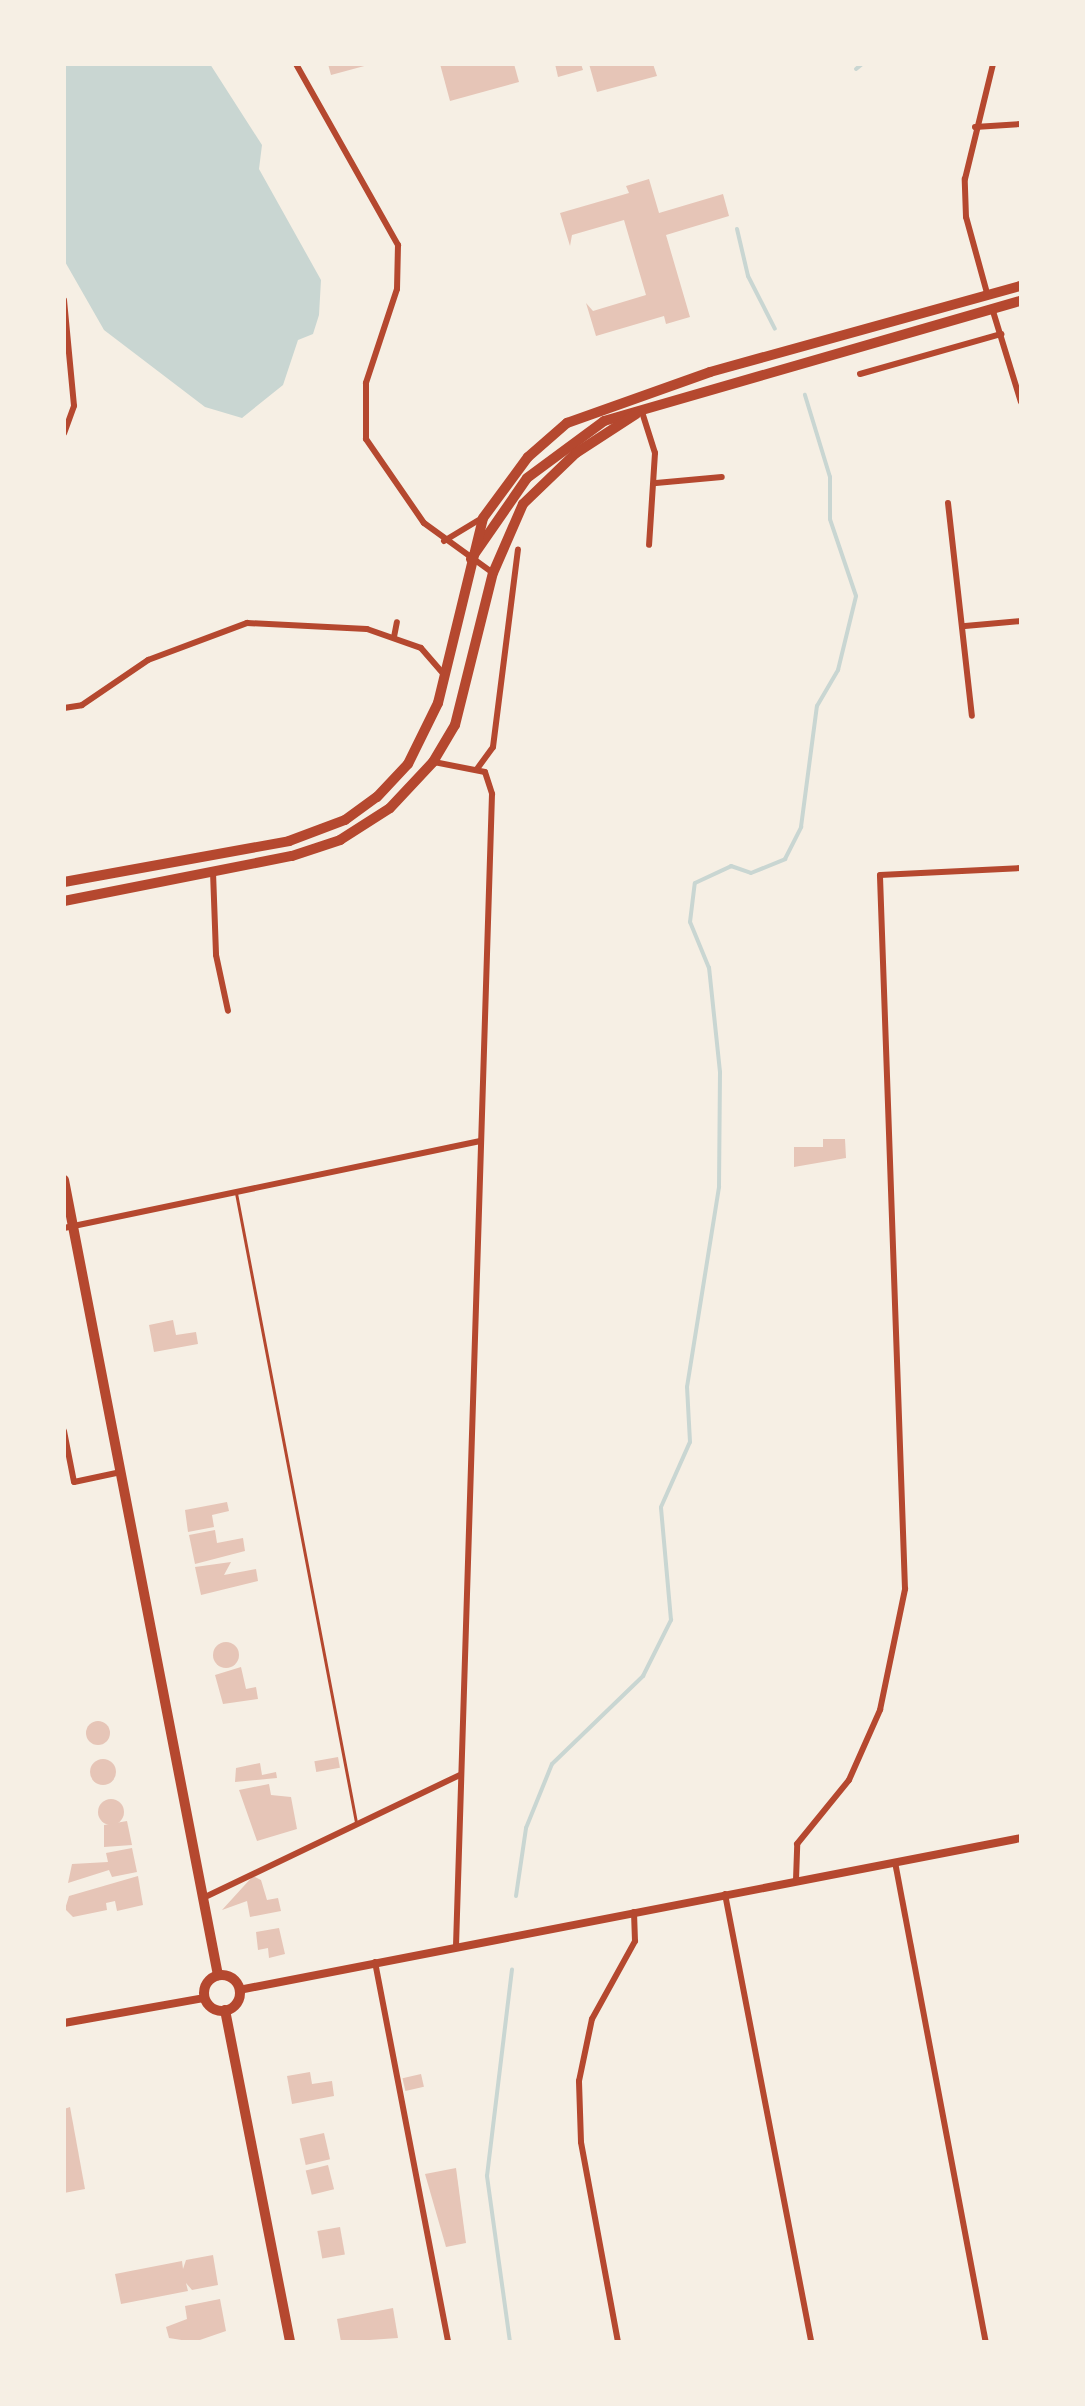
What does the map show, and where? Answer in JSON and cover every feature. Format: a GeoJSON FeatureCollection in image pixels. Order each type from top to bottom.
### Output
{"type":"FeatureCollection","features":[{"type":"Feature","properties":{"kind":"main road"},"geometry":{"type":"LineString","coordinates":[[64,882],[289,841],[345,820],[408,764],[446,677],[483,518],[528,457],[583,414],[987,293],[1021,286]]}},
{"type":"Feature","properties":{"kind":"main road"},"geometry":{"type":"LineString","coordinates":[[471,559],[549,456],[604,421],[1021,301]]}},
{"type":"Feature","properties":{"kind":"main road"},"geometry":{"type":"LineString","coordinates":[[64,901],[213,872],[340,840],[390,808],[433,762],[467,690],[493,573],[506,533],[540,483],[639,413]]}},
{"type":"Feature","properties":{"kind":"main road"},"geometry":{"type":"LineString","coordinates":[[64,1180],[68,1226],[121,1472],[218,1975],[239,1990],[225,2010],[290,2342]]}},
{"type":"Feature","properties":{"kind":"main road"},"geometry":{"type":"LineString","coordinates":[[218,1975],[206,1984],[205,1998],[225,2010]]}},
{"type":"Feature","properties":{"kind":"street"},"geometry":{"type":"LineString","coordinates":[[296,64],[398,245],[397,289],[366,383],[366,439],[444,541],[493,573]]}},
{"type":"Feature","properties":{"kind":"street"},"geometry":{"type":"LineString","coordinates":[[987,293],[966,217],[975,127],[993,64]]}},
{"type":"Feature","properties":{"kind":"street"},"geometry":{"type":"LineString","coordinates":[[975,127],[1021,124]]}},
{"type":"Feature","properties":{"kind":"street"},"geometry":{"type":"LineString","coordinates":[[64,300],[74,406],[64,433]]}},
{"type":"Feature","properties":{"kind":"street"},"geometry":{"type":"LineString","coordinates":[[992,308],[1021,402]]}},
{"type":"Feature","properties":{"kind":"street"},"geometry":{"type":"LineString","coordinates":[[860,374],[1001,334]]}},
{"type":"Feature","properties":{"kind":"street"},"geometry":{"type":"LineString","coordinates":[[639,413],[656,483],[649,545]]}},
{"type":"Feature","properties":{"kind":"street"},"geometry":{"type":"LineString","coordinates":[[656,483],[722,477]]}},
{"type":"Feature","properties":{"kind":"street"},"geometry":{"type":"LineString","coordinates":[[948,503],[965,626],[972,716]]}},
{"type":"Feature","properties":{"kind":"street"},"geometry":{"type":"LineString","coordinates":[[444,541],[483,518]]}},
{"type":"Feature","properties":{"kind":"street"},"geometry":{"type":"LineString","coordinates":[[477,769],[493,747],[518,550]]}},
{"type":"Feature","properties":{"kind":"street"},"geometry":{"type":"LineString","coordinates":[[64,708],[82,705],[161,654],[247,623],[308,621],[394,637],[421,648],[446,677]]}},
{"type":"Feature","properties":{"kind":"street"},"geometry":{"type":"LineString","coordinates":[[965,626],[1021,621]]}},
{"type":"Feature","properties":{"kind":"street"},"geometry":{"type":"LineString","coordinates":[[394,637],[397,622]]}},
{"type":"Feature","properties":{"kind":"street"},"geometry":{"type":"LineString","coordinates":[[433,762],[477,769],[492,794],[456,1945]]}},
{"type":"Feature","properties":{"kind":"street"},"geometry":{"type":"LineString","coordinates":[[796,1880],[797,1844],[849,1780],[880,1710],[905,1589],[880,875],[1021,868]]}},
{"type":"Feature","properties":{"kind":"street"},"geometry":{"type":"LineString","coordinates":[[213,872],[216,955],[228,1011]]}},
{"type":"Feature","properties":{"kind":"street"},"geometry":{"type":"LineString","coordinates":[[68,1226],[479,1141]]}},
{"type":"Feature","properties":{"kind":"street"},"geometry":{"type":"LineString","coordinates":[[64,1431],[74,1482],[121,1472]]}},
{"type":"Feature","properties":{"kind":"street"},"geometry":{"type":"LineString","coordinates":[[203,1898],[356,1822],[460,1775]]}},
{"type":"Feature","properties":{"kind":"street"},"geometry":{"type":"LineString","coordinates":[[239,1990],[456,1945],[1021,1838]]}},
{"type":"Feature","properties":{"kind":"street"},"geometry":{"type":"LineString","coordinates":[[895,1862],[986,2342]]}},
{"type":"Feature","properties":{"kind":"street"},"geometry":{"type":"LineString","coordinates":[[725,1893],[811,2342]]}},
{"type":"Feature","properties":{"kind":"street"},"geometry":{"type":"LineString","coordinates":[[618,2342],[581,2142],[579,2081],[592,2019],[635,1941],[634,1912]]}},
{"type":"Feature","properties":{"kind":"street"},"geometry":{"type":"LineString","coordinates":[[375,1962],[448,2342]]}},
{"type":"Feature","properties":{"kind":"street"},"geometry":{"type":"LineString","coordinates":[[64,2023],[205,1998]]}},
{"type":"Feature","properties":{"kind":"lane"},"geometry":{"type":"LineString","coordinates":[[236,1191],[356,1822]]}},
{"type":"Feature","properties":{"kind":"shaded area"},"geometry":{"type":"Polygon","coordinates":[[[64,64],[210,64],[262,145],[259,169],[321,280],[319,315],[313,334],[298,340],[283,385],[242,418],[205,407],[104,330],[64,260],[64,64]]]}},
{"type":"Feature","properties":{"kind":"building"},"geometry":{"type":"Polygon","coordinates":[[[328,64],[368,64],[368,65],[331,75],[328,64]]]}},
{"type":"Feature","properties":{"kind":"building"},"geometry":{"type":"Polygon","coordinates":[[[440,64],[514,64],[519,82],[450,101],[440,64]]]}},
{"type":"Feature","properties":{"kind":"building"},"geometry":{"type":"Polygon","coordinates":[[[555,64],[581,64],[583,70],[558,77],[555,64]]]}},
{"type":"Feature","properties":{"kind":"building"},"geometry":{"type":"Polygon","coordinates":[[[589,64],[653,64],[657,76],[597,92],[589,64]]]}},
{"type":"Feature","properties":{"kind":"building"},"geometry":{"type":"Polygon","coordinates":[[[649,179],[659,213],[723,194],[729,216],[666,235],[690,317],[666,324],[664,316],[596,336],[586,303],[593,311],[646,295],[624,220],[572,235],[570,246],[560,213],[629,193],[626,186],[649,179]]]}},
{"type":"Feature","properties":{"kind":"building"},"geometry":{"type":"Polygon","coordinates":[[[823,1139],[845,1139],[846,1158],[794,1167],[794,1147],[823,1147],[823,1139]]]}},
{"type":"Feature","properties":{"kind":"building"},"geometry":{"type":"Polygon","coordinates":[[[173,1320],[176,1335],[196,1332],[198,1344],[154,1352],[149,1325],[173,1320]]]}},
{"type":"Feature","properties":{"kind":"building"},"geometry":{"type":"Polygon","coordinates":[[[227,1502],[229,1511],[212,1515],[214,1527],[188,1532],[185,1510],[227,1502]]]}},
{"type":"Feature","properties":{"kind":"building"},"geometry":{"type":"Polygon","coordinates":[[[215,1530],[217,1543],[243,1538],[245,1551],[195,1564],[189,1535],[215,1530]]]}},
{"type":"Feature","properties":{"kind":"building"},"geometry":{"type":"Polygon","coordinates":[[[231,1562],[224,1575],[256,1569],[258,1581],[201,1595],[195,1567],[231,1562]]]}},
{"type":"Feature","properties":{"kind":"building"},"geometry":{"type":"Polygon","coordinates":[[[226,1642],[235,1646],[239,1655],[235,1664],[226,1668],[217,1664],[213,1655],[217,1646],[226,1642]]]}},
{"type":"Feature","properties":{"kind":"building"},"geometry":{"type":"Polygon","coordinates":[[[241,1667],[246,1689],[256,1687],[258,1699],[223,1704],[215,1675],[241,1667]]]}},
{"type":"Feature","properties":{"kind":"building"},"geometry":{"type":"Polygon","coordinates":[[[98,1721],[107,1724],[110,1733],[107,1742],[98,1745],[89,1742],[86,1733],[89,1724],[98,1721]]]}},
{"type":"Feature","properties":{"kind":"building"},"geometry":{"type":"Polygon","coordinates":[[[338,1757],[340,1768],[316,1772],[314,1761],[338,1757]]]}},
{"type":"Feature","properties":{"kind":"building"},"geometry":{"type":"Polygon","coordinates":[[[103,1759],[112,1763],[116,1772],[112,1781],[103,1785],[94,1781],[90,1772],[94,1763],[103,1759]]]}},
{"type":"Feature","properties":{"kind":"building"},"geometry":{"type":"Polygon","coordinates":[[[260,1763],[262,1775],[276,1772],[277,1778],[235,1782],[236,1768],[260,1763]]]}},
{"type":"Feature","properties":{"kind":"building"},"geometry":{"type":"Polygon","coordinates":[[[269,1784],[271,1795],[291,1797],[297,1829],[257,1841],[239,1790],[269,1784]]]}},
{"type":"Feature","properties":{"kind":"building"},"geometry":{"type":"Polygon","coordinates":[[[111,1799],[120,1803],[124,1812],[120,1821],[111,1825],[102,1821],[98,1812],[102,1803],[111,1799]]]}},
{"type":"Feature","properties":{"kind":"building"},"geometry":{"type":"Polygon","coordinates":[[[127,1821],[132,1845],[104,1847],[104,1825],[127,1821]]]}},
{"type":"Feature","properties":{"kind":"building"},"geometry":{"type":"Polygon","coordinates":[[[132,1848],[137,1872],[112,1877],[109,1870],[68,1883],[72,1864],[108,1862],[106,1853],[132,1848]]]}},
{"type":"Feature","properties":{"kind":"building"},"geometry":{"type":"Polygon","coordinates":[[[138,1876],[143,1905],[117,1911],[115,1901],[106,1903],[107,1910],[73,1917],[65,1909],[69,1896],[138,1876]]]}},
{"type":"Feature","properties":{"kind":"building"},"geometry":{"type":"Polygon","coordinates":[[[253,1876],[261,1880],[267,1900],[278,1898],[281,1911],[250,1917],[247,1901],[222,1910],[253,1876]]]}},
{"type":"Feature","properties":{"kind":"building"},"geometry":{"type":"Polygon","coordinates":[[[279,1928],[285,1954],[269,1958],[268,1948],[258,1950],[256,1932],[279,1928]]]}},
{"type":"Feature","properties":{"kind":"building"},"geometry":{"type":"Polygon","coordinates":[[[310,2072],[312,2084],[332,2081],[334,2096],[292,2104],[287,2076],[310,2072]]]}},
{"type":"Feature","properties":{"kind":"building"},"geometry":{"type":"Polygon","coordinates":[[[421,2074],[424,2087],[405,2091],[402,2078],[421,2074]]]}},
{"type":"Feature","properties":{"kind":"building"},"geometry":{"type":"Polygon","coordinates":[[[70,2107],[85,2189],[64,2193],[64,2109],[70,2107]]]}},
{"type":"Feature","properties":{"kind":"building"},"geometry":{"type":"Polygon","coordinates":[[[324,2133],[330,2159],[306,2165],[300,2139],[324,2133]]]}},
{"type":"Feature","properties":{"kind":"building"},"geometry":{"type":"Polygon","coordinates":[[[328,2165],[334,2189],[312,2195],[306,2171],[328,2165]]]}},
{"type":"Feature","properties":{"kind":"building"},"geometry":{"type":"Polygon","coordinates":[[[456,2168],[466,2243],[446,2247],[425,2174],[456,2168]]]}},
{"type":"Feature","properties":{"kind":"building"},"geometry":{"type":"Polygon","coordinates":[[[340,2227],[345,2255],[322,2259],[317,2231],[340,2227]]]}},
{"type":"Feature","properties":{"kind":"building"},"geometry":{"type":"Polygon","coordinates":[[[213,2255],[218,2285],[192,2290],[186,2283],[188,2291],[121,2304],[115,2274],[182,2261],[183,2269],[186,2260],[213,2255]]]}},
{"type":"Feature","properties":{"kind":"building"},"geometry":{"type":"Polygon","coordinates":[[[220,2299],[226,2331],[194,2342],[169,2338],[166,2327],[187,2319],[185,2306],[220,2299]]]}},
{"type":"Feature","properties":{"kind":"building"},"geometry":{"type":"Polygon","coordinates":[[[393,2308],[398,2338],[341,2342],[337,2319],[393,2308]]]}},
{"type":"Feature","properties":{"kind":"waterway"},"geometry":{"type":"LineString","coordinates":[[856,69],[862,64]]}},
{"type":"Feature","properties":{"kind":"waterway"},"geometry":{"type":"LineString","coordinates":[[737,229],[748,276],[775,329]]}},
{"type":"Feature","properties":{"kind":"waterway"},"geometry":{"type":"LineString","coordinates":[[516,1896],[526,1828],[552,1764],[643,1676],[671,1620],[661,1507],[690,1442],[687,1387],[719,1187],[720,1072],[709,968],[690,922],[695,883],[731,866],[751,873],[785,859],[801,827],[817,706],[838,670],[856,596],[830,519],[830,477],[805,395]]}},
{"type":"Feature","properties":{"kind":"waterway"},"geometry":{"type":"LineString","coordinates":[[510,2342],[487,2176],[512,1970]]}}]}
